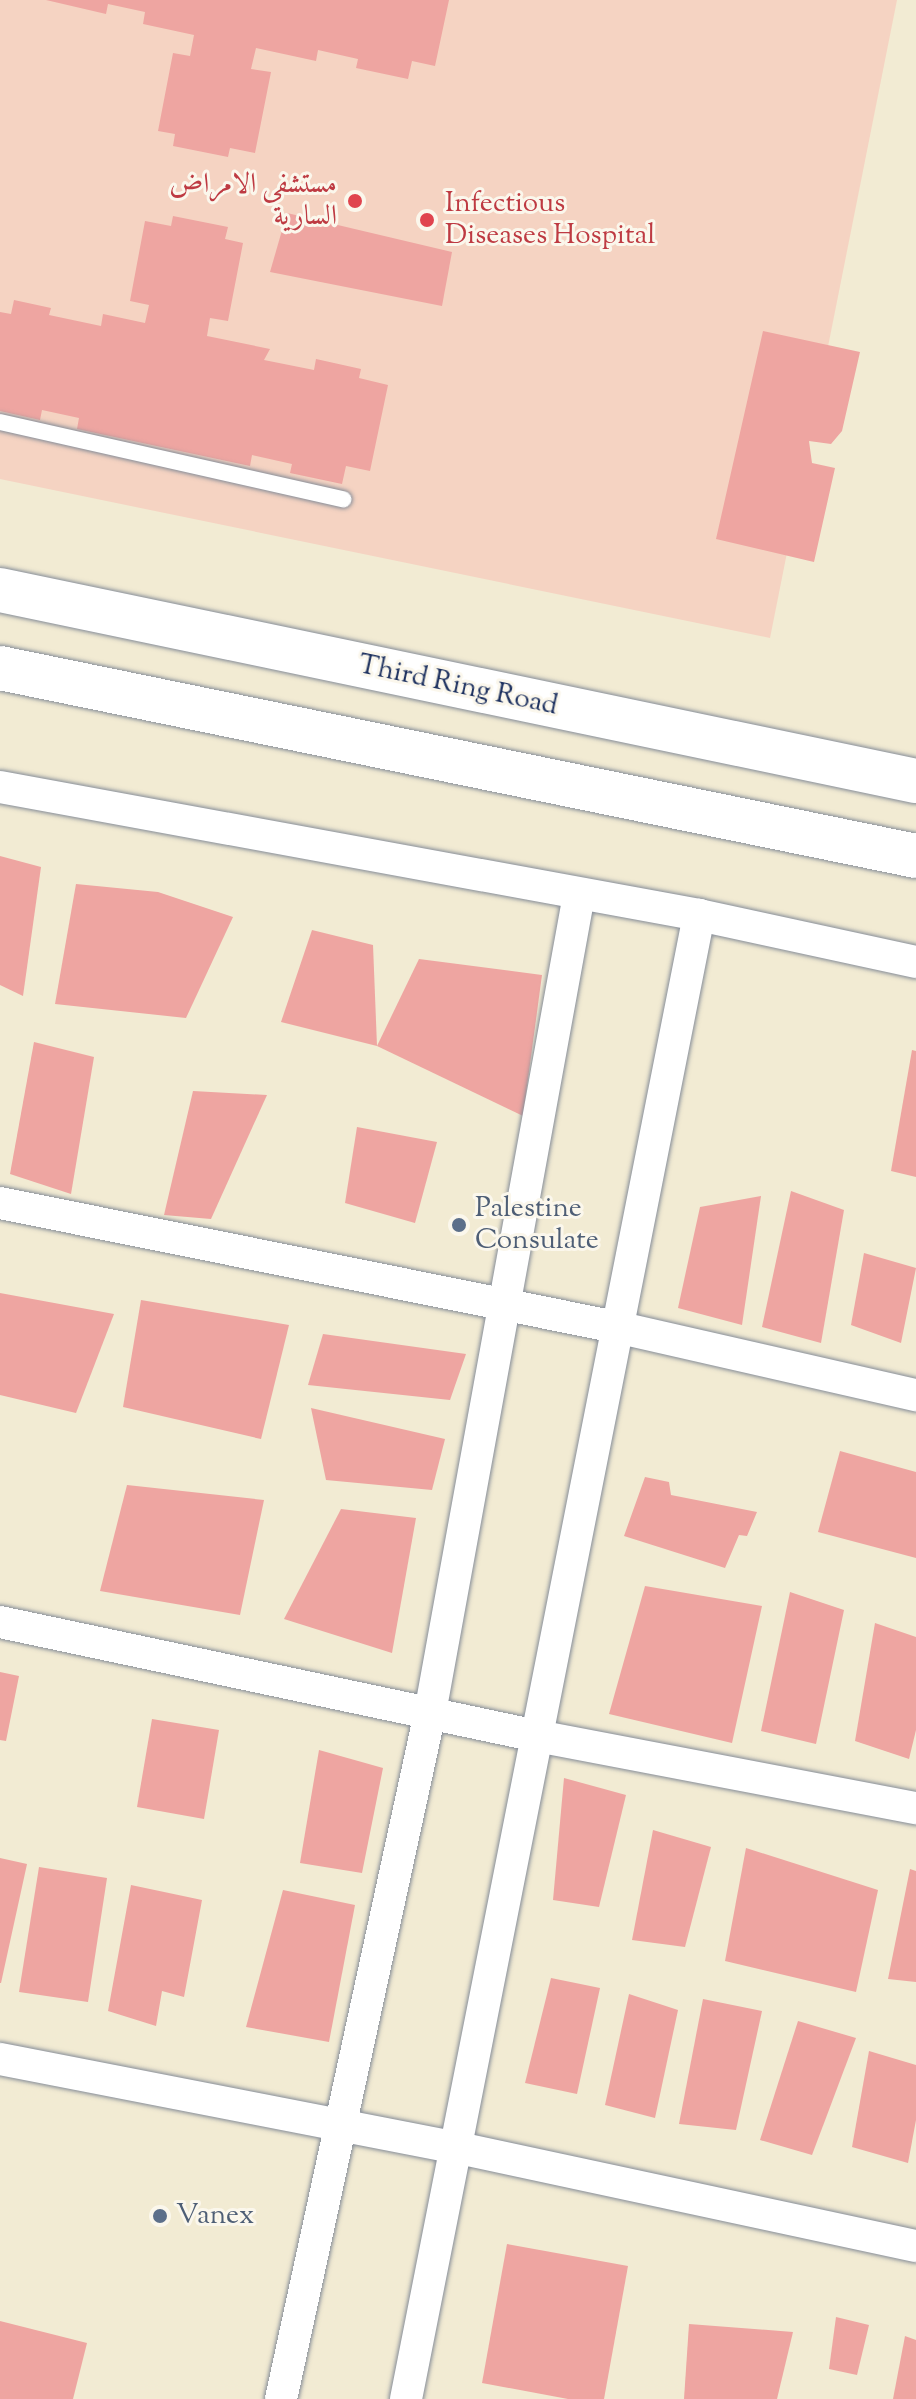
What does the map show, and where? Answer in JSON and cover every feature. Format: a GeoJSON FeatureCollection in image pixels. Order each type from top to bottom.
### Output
{"type":"FeatureCollection","features":[{"type":"Feature","properties":{"kind":"highway","name":"Third Ring Road"},"geometry":{"type":"LineString","coordinates":[[0,590],[916,781]]}},
{"type":"Feature","properties":{"kind":"highway"},"geometry":{"type":"LineString","coordinates":[[0,668],[916,856]]}},
{"type":"Feature","properties":{"kind":"street"},"geometry":{"type":"LineString","coordinates":[[0,787],[699,915],[916,962]]}},
{"type":"Feature","properties":{"kind":"street"},"geometry":{"type":"LineString","coordinates":[[281,2399],[430,1713],[579,895]]}},
{"type":"Feature","properties":{"kind":"street"},"geometry":{"type":"LineString","coordinates":[[406,2399],[699,915]]}},
{"type":"Feature","properties":{"kind":"street"},"geometry":{"type":"LineString","coordinates":[[0,1203],[616,1327],[916,1395]]}},
{"type":"Feature","properties":{"kind":"street"},"geometry":{"type":"LineString","coordinates":[[0,1622],[537,1736],[916,1808]]}},
{"type":"Feature","properties":{"kind":"street"},"geometry":{"type":"LineString","coordinates":[[0,2059],[454,2147],[916,2246]]}},
{"type":"Feature","properties":{"kind":"lane"},"geometry":{"type":"LineString","coordinates":[[0,422],[343,499]]}},
{"type":"Feature","properties":{"kind":"shaded area","name":"Infectious Diseases Hospital"},"geometry":{"type":"Polygon","coordinates":[[[0,0],[897,0],[770,638],[0,479],[0,0]]]}},
{"type":"Feature","properties":{"kind":"building"},"geometry":{"type":"Polygon","coordinates":[[[46,0],[449,0],[435,66],[412,61],[408,79],[356,68],[358,59],[318,50],[316,61],[256,48],[251,69],[271,72],[255,153],[230,148],[228,157],[173,146],[175,134],[158,131],[173,53],[190,56],[194,35],[143,24],[145,12],[108,4],[106,14],[46,0]]]}},
{"type":"Feature","properties":{"kind":"building"},"geometry":{"type":"Polygon","coordinates":[[[287,213],[452,252],[442,306],[270,272],[287,213]]]}},
{"type":"Feature","properties":{"kind":"building"},"geometry":{"type":"Polygon","coordinates":[[[173,216],[228,227],[225,239],[243,243],[228,321],[210,318],[207,336],[270,349],[264,360],[314,370],[316,359],[361,369],[359,378],[388,385],[370,471],[346,466],[342,484],[290,473],[292,464],[252,455],[250,466],[77,429],[79,418],[42,410],[40,420],[0,411],[0,312],[11,314],[14,300],[51,308],[49,315],[101,326],[103,314],[145,323],[149,305],[130,301],[145,221],[171,226],[173,216]]]}},
{"type":"Feature","properties":{"kind":"building"},"geometry":{"type":"Polygon","coordinates":[[[763,331],[860,352],[842,431],[831,444],[809,441],[812,463],[835,468],[814,562],[716,539],[763,331]]]}},
{"type":"Feature","properties":{"kind":"building"},"geometry":{"type":"Polygon","coordinates":[[[0,856],[41,867],[23,996],[0,985],[0,856]]]}},
{"type":"Feature","properties":{"kind":"building"},"geometry":{"type":"Polygon","coordinates":[[[76,884],[158,892],[233,917],[186,1018],[55,1004],[76,884]]]}},
{"type":"Feature","properties":{"kind":"building"},"geometry":{"type":"Polygon","coordinates":[[[312,930],[373,945],[377,1046],[281,1022],[312,930]]]}},
{"type":"Feature","properties":{"kind":"building"},"geometry":{"type":"Polygon","coordinates":[[[419,959],[542,975],[523,1116],[377,1046],[419,959]]]}},
{"type":"Feature","properties":{"kind":"building"},"geometry":{"type":"Polygon","coordinates":[[[34,1042],[94,1057],[71,1194],[10,1174],[34,1042]]]}},
{"type":"Feature","properties":{"kind":"building"},"geometry":{"type":"Polygon","coordinates":[[[912,1050],[916,1051],[916,1177],[891,1171],[912,1050]]]}},
{"type":"Feature","properties":{"kind":"building"},"geometry":{"type":"Polygon","coordinates":[[[193,1091],[267,1095],[211,1219],[164,1215],[193,1091]]]}},
{"type":"Feature","properties":{"kind":"building"},"geometry":{"type":"Polygon","coordinates":[[[357,1127],[437,1142],[415,1223],[345,1203],[357,1127]]]}},
{"type":"Feature","properties":{"kind":"building"},"geometry":{"type":"Polygon","coordinates":[[[791,1191],[844,1210],[821,1343],[762,1327],[791,1191]]]}},
{"type":"Feature","properties":{"kind":"building"},"geometry":{"type":"Polygon","coordinates":[[[761,1196],[742,1325],[678,1308],[700,1207],[761,1196]]]}},
{"type":"Feature","properties":{"kind":"building"},"geometry":{"type":"Polygon","coordinates":[[[864,1253],[916,1268],[901,1343],[851,1325],[864,1253]]]}},
{"type":"Feature","properties":{"kind":"building"},"geometry":{"type":"Polygon","coordinates":[[[0,1293],[114,1314],[76,1413],[0,1395],[0,1293]]]}},
{"type":"Feature","properties":{"kind":"building"},"geometry":{"type":"Polygon","coordinates":[[[141,1300],[289,1325],[261,1439],[123,1407],[141,1300]]]}},
{"type":"Feature","properties":{"kind":"building"},"geometry":{"type":"Polygon","coordinates":[[[323,1334],[466,1354],[450,1400],[308,1385],[323,1334]]]}},
{"type":"Feature","properties":{"kind":"building"},"geometry":{"type":"Polygon","coordinates":[[[311,1408],[445,1439],[432,1490],[326,1480],[311,1408]]]}},
{"type":"Feature","properties":{"kind":"building"},"geometry":{"type":"Polygon","coordinates":[[[840,1451],[916,1472],[916,1558],[818,1532],[840,1451]]]}},
{"type":"Feature","properties":{"kind":"building"},"geometry":{"type":"Polygon","coordinates":[[[645,1477],[669,1482],[671,1495],[757,1512],[747,1536],[739,1535],[725,1568],[624,1536],[645,1477]]]}},
{"type":"Feature","properties":{"kind":"building"},"geometry":{"type":"Polygon","coordinates":[[[127,1485],[264,1500],[240,1615],[100,1591],[127,1485]]]}},
{"type":"Feature","properties":{"kind":"building"},"geometry":{"type":"Polygon","coordinates":[[[341,1509],[416,1518],[392,1653],[284,1619],[341,1509]]]}},
{"type":"Feature","properties":{"kind":"building"},"geometry":{"type":"Polygon","coordinates":[[[645,1586],[762,1606],[732,1743],[609,1714],[645,1586]]]}},
{"type":"Feature","properties":{"kind":"building"},"geometry":{"type":"Polygon","coordinates":[[[790,1592],[844,1610],[816,1744],[761,1731],[790,1592]]]}},
{"type":"Feature","properties":{"kind":"building"},"geometry":{"type":"Polygon","coordinates":[[[875,1623],[916,1637],[916,1730],[909,1759],[855,1741],[875,1623]]]}},
{"type":"Feature","properties":{"kind":"building"},"geometry":{"type":"Polygon","coordinates":[[[0,1672],[19,1676],[6,1741],[0,1740],[0,1672]]]}},
{"type":"Feature","properties":{"kind":"building"},"geometry":{"type":"Polygon","coordinates":[[[152,1719],[219,1730],[204,1819],[137,1807],[152,1719]]]}},
{"type":"Feature","properties":{"kind":"building"},"geometry":{"type":"Polygon","coordinates":[[[319,1750],[383,1768],[362,1873],[300,1863],[319,1750]]]}},
{"type":"Feature","properties":{"kind":"building"},"geometry":{"type":"Polygon","coordinates":[[[564,1778],[626,1795],[599,1907],[553,1900],[564,1778]]]}},
{"type":"Feature","properties":{"kind":"building"},"geometry":{"type":"Polygon","coordinates":[[[653,1830],[711,1847],[685,1947],[632,1940],[653,1830]]]}},
{"type":"Feature","properties":{"kind":"building"},"geometry":{"type":"Polygon","coordinates":[[[746,1848],[878,1890],[856,1992],[725,1961],[746,1848]]]}},
{"type":"Feature","properties":{"kind":"building"},"geometry":{"type":"Polygon","coordinates":[[[0,1858],[27,1864],[1,1983],[0,1983],[0,1858]]]}},
{"type":"Feature","properties":{"kind":"building"},"geometry":{"type":"Polygon","coordinates":[[[39,1867],[107,1878],[88,2002],[19,1992],[39,1867]]]}},
{"type":"Feature","properties":{"kind":"building"},"geometry":{"type":"Polygon","coordinates":[[[910,1869],[916,1871],[916,1982],[888,1979],[910,1869]]]}},
{"type":"Feature","properties":{"kind":"building"},"geometry":{"type":"Polygon","coordinates":[[[131,1885],[202,1900],[184,1997],[162,1991],[156,2026],[108,2011],[131,1885]]]}},
{"type":"Feature","properties":{"kind":"building"},"geometry":{"type":"Polygon","coordinates":[[[283,1890],[355,1905],[329,2042],[246,2027],[283,1890]]]}},
{"type":"Feature","properties":{"kind":"building"},"geometry":{"type":"Polygon","coordinates":[[[551,1978],[600,1988],[577,2094],[525,2083],[551,1978]]]}},
{"type":"Feature","properties":{"kind":"building"},"geometry":{"type":"Polygon","coordinates":[[[629,1994],[678,2010],[655,2118],[605,2105],[629,1994]]]}},
{"type":"Feature","properties":{"kind":"building"},"geometry":{"type":"Polygon","coordinates":[[[703,1999],[762,2011],[736,2130],[679,2124],[703,1999]]]}},
{"type":"Feature","properties":{"kind":"building"},"geometry":{"type":"Polygon","coordinates":[[[798,2021],[856,2038],[812,2155],[760,2140],[798,2021]]]}},
{"type":"Feature","properties":{"kind":"building"},"geometry":{"type":"Polygon","coordinates":[[[869,2051],[916,2065],[916,2120],[908,2163],[852,2147],[869,2051]]]}},
{"type":"Feature","properties":{"kind":"building"},"geometry":{"type":"Polygon","coordinates":[[[507,2244],[628,2266],[604,2399],[568,2399],[482,2383],[507,2244]]]}},
{"type":"Feature","properties":{"kind":"building"},"geometry":{"type":"Polygon","coordinates":[[[836,2317],[869,2325],[857,2375],[829,2369],[836,2317]]]}},
{"type":"Feature","properties":{"kind":"building"},"geometry":{"type":"Polygon","coordinates":[[[0,2321],[87,2343],[73,2399],[0,2399],[0,2321]]]}},
{"type":"Feature","properties":{"kind":"building"},"geometry":{"type":"Polygon","coordinates":[[[689,2324],[793,2332],[777,2399],[684,2399],[689,2324]]]}},
{"type":"Feature","properties":{"kind":"building"},"geometry":{"type":"Polygon","coordinates":[[[905,2336],[916,2340],[916,2399],[893,2399],[905,2336]]]}},
{"type":"Feature","properties":{"kind":"place","name":"مستشفى الامراض السارية"},"geometry":{"type":"Point","coordinates":[355,201]}},
{"type":"Feature","properties":{"kind":"place","name":"Infectious Diseases Hospital"},"geometry":{"type":"Point","coordinates":[427,220]}},
{"type":"Feature","properties":{"kind":"place","name":"Palestine Consulate"},"geometry":{"type":"Point","coordinates":[459,1225]}},
{"type":"Feature","properties":{"kind":"place","name":"Vanex"},"geometry":{"type":"Point","coordinates":[160,2216]}}]}
